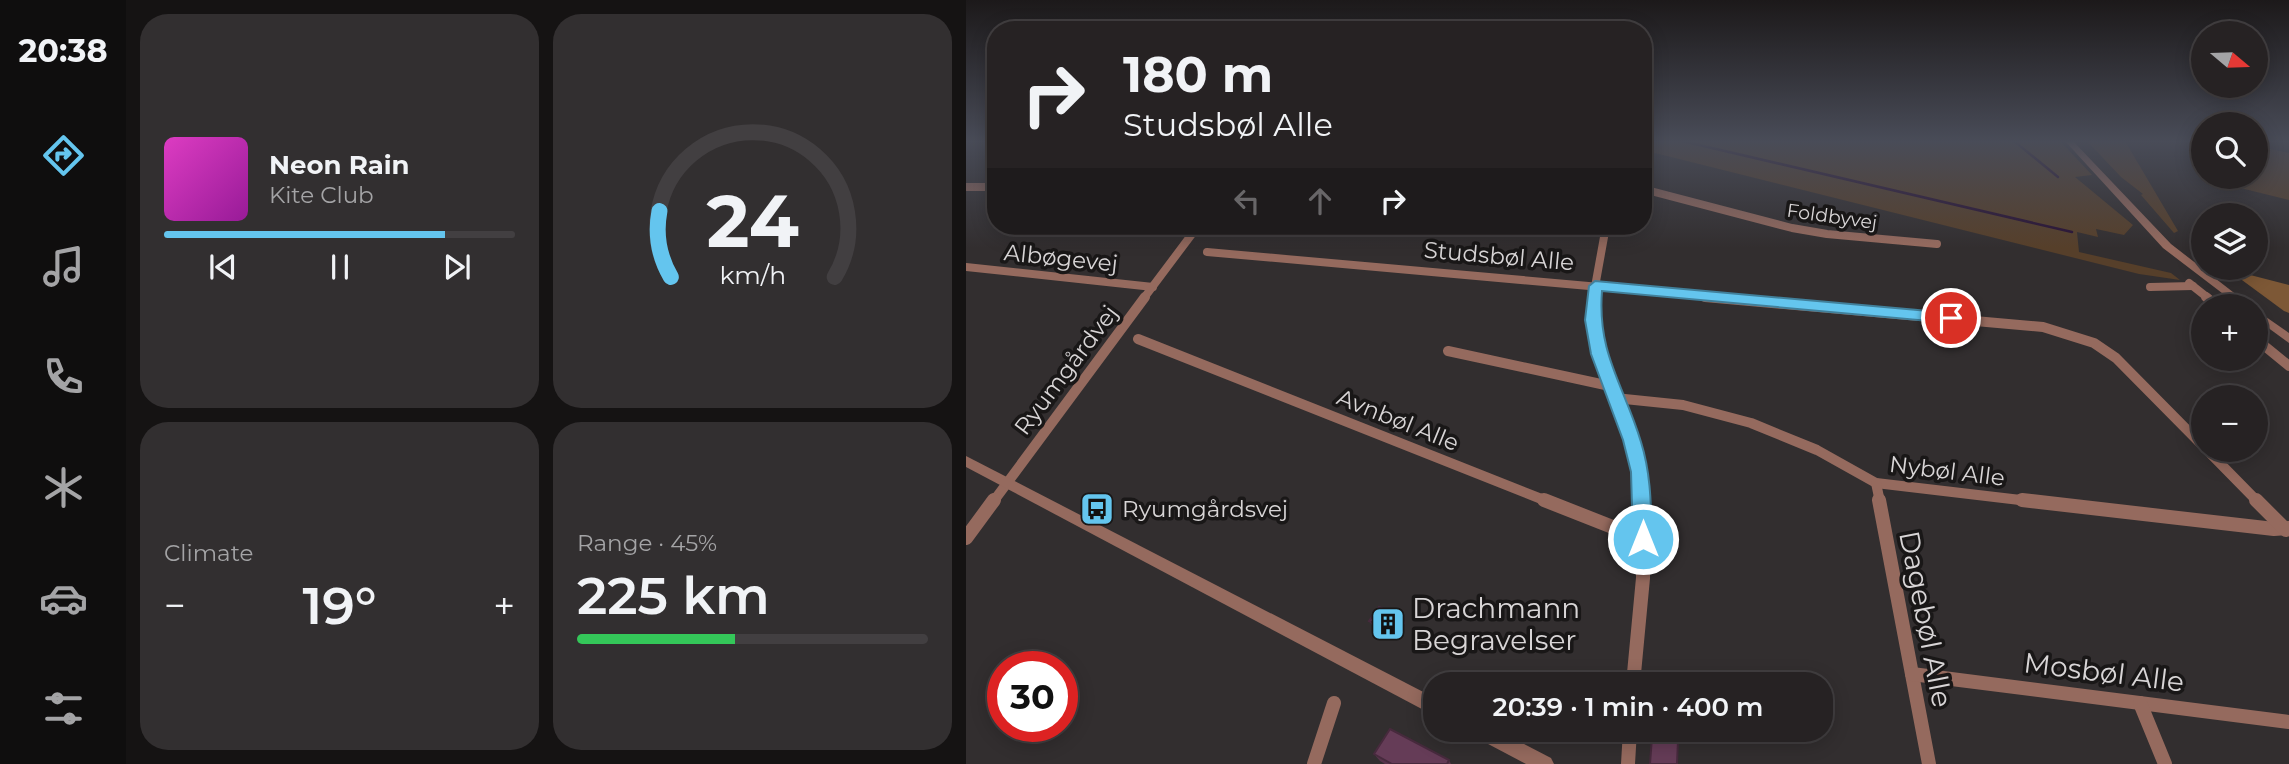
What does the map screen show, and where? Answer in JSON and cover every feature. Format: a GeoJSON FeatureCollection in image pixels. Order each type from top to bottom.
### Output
{"type":"FeatureCollection","features":[{"type":"Feature","properties":{"kind":"street"},"geometry":{"type":"LineString","coordinates":[[2102,177],[2154,232],[2191,263]]}},
{"type":"Feature","properties":{"kind":"street"},"geometry":{"type":"LineString","coordinates":[[2111,177],[2191,261]]}},
{"type":"Feature","properties":{"kind":"street"},"geometry":{"type":"LineString","coordinates":[[966,187],[987,187]]}},
{"type":"Feature","properties":{"kind":"street","name":"Foldbyvej"},"geometry":{"type":"LineString","coordinates":[[1652,191],[1792,228],[1937,244]]}},
{"type":"Feature","properties":{"kind":"street","name":"Ryumgårdvej"},"geometry":{"type":"LineString","coordinates":[[966,538],[1191,235]]}},
{"type":"Feature","properties":{"kind":"street"},"geometry":{"type":"LineString","coordinates":[[1604,235],[1592,320],[1599,354],[1632,440],[1640,472],[1643,539],[1634,672]]}},
{"type":"Feature","properties":{"kind":"street","name":"Studsbøl Alle"},"geometry":{"type":"LineString","coordinates":[[1207,252],[2043,327],[2094,343],[2116,358],[2191,434]]}},
{"type":"Feature","properties":{"kind":"street","name":"Albøgevej"},"geometry":{"type":"LineString","coordinates":[[966,267],[1153,287]]}},
{"type":"Feature","properties":{"kind":"street"},"geometry":{"type":"LineString","coordinates":[[2213,280],[2231,294]]}},
{"type":"Feature","properties":{"kind":"street"},"geometry":{"type":"LineString","coordinates":[[2150,287],[2191,285],[2202,294]]}},
{"type":"Feature","properties":{"kind":"street"},"geometry":{"type":"LineString","coordinates":[[2268,322],[2289,339]]}},
{"type":"Feature","properties":{"kind":"street","name":"Avnbøl Alle"},"geometry":{"type":"LineString","coordinates":[[1138,339],[1643,539]]}},
{"type":"Feature","properties":{"kind":"street"},"geometry":{"type":"LineString","coordinates":[[2268,349],[2289,366]]}},
{"type":"Feature","properties":{"kind":"street","name":"Nybøl Alle"},"geometry":{"type":"LineString","coordinates":[[1448,351],[1756,425],[1841,461],[1876,483],[2287,530]]}},
{"type":"Feature","properties":{"kind":"street"},"geometry":{"type":"LineString","coordinates":[[966,461],[1423,700]]}},
{"type":"Feature","properties":{"kind":"street","name":"Studsbøl Alle"},"geometry":{"type":"LineString","coordinates":[[2219,462],[2287,530]]}},
{"type":"Feature","properties":{"kind":"street","name":"Dagebøl Alle"},"geometry":{"type":"LineString","coordinates":[[1876,483],[1929,764]]}},
{"type":"Feature","properties":{"kind":"street","name":"Mosbøl Alle"},"geometry":{"type":"LineString","coordinates":[[1912,674],[2289,722]]}},
{"type":"Feature","properties":{"kind":"street"},"geometry":{"type":"LineString","coordinates":[[1314,764],[1334,703]]}},
{"type":"Feature","properties":{"kind":"street"},"geometry":{"type":"LineString","coordinates":[[2140,703],[2165,764]]}},
{"type":"Feature","properties":{"kind":"street"},"geometry":{"type":"LineString","coordinates":[[1502,742],[1545,764]]}},
{"type":"Feature","properties":{"kind":"street"},"geometry":{"type":"LineString","coordinates":[[1628,764],[1629,742]]}},
{"type":"Feature","properties":{"kind":"shaded area"},"geometry":{"type":"Polygon","coordinates":[[[1750,177],[2078,177],[2075,177],[2133,225],[2124,235],[2096,229],[2098,237],[2077,232],[2079,252],[2171,273],[2180,280],[2139,274],[1750,177]]]}},
{"type":"Feature","properties":{"kind":"shaded area"},"geometry":{"type":"Polygon","coordinates":[[[2121,177],[2146,177],[2178,231],[2174,233],[2141,195],[2143,194],[2121,177]]]}},
{"type":"Feature","properties":{"kind":"shaded area"},"geometry":{"type":"Polygon","coordinates":[[[2268,177],[2289,177],[2289,200],[2244,189],[2268,189],[2268,177]]]}},
{"type":"Feature","properties":{"kind":"shaded area"},"geometry":{"type":"Polygon","coordinates":[[[2242,280],[2268,280],[2289,285],[2289,313],[2268,299],[2268,294],[2261,294],[2242,280]]]}},
{"type":"Feature","properties":{"kind":"building","name":"Drachmann Begravelser"},"geometry":{"type":"Polygon","coordinates":[[[1379,607],[1403,618],[1393,632],[1369,621],[1379,607]]]}},
{"type":"Feature","properties":{"kind":"building"},"geometry":{"type":"Polygon","coordinates":[[[1390,729],[1449,760],[1447,764],[1392,764],[1374,754],[1390,729]]]}},
{"type":"Feature","properties":{"kind":"building"},"geometry":{"type":"Polygon","coordinates":[[[1652,742],[1678,742],[1677,764],[1650,764],[1652,742]]]}},
{"type":"Feature","properties":{"kind":"waterway"},"geometry":{"type":"LineString","coordinates":[[1835,177],[2072,232]]}},
{"type":"Feature","properties":{"kind":"place","name":"Ryumgårdsvej"},"geometry":{"type":"Point","coordinates":[1097,509]}},
{"type":"Feature","properties":{"kind":"place","name":"Drachmann Begravelser"},"geometry":{"type":"Point","coordinates":[1388,624]}},
{"type":"Feature","properties":{"kind":"route"},"geometry":{"type":"LineString","coordinates":[[1643,539],[1640,472],[1632,440],[1599,354],[1592,320],[1595,286],[1951,318]]}}]}
